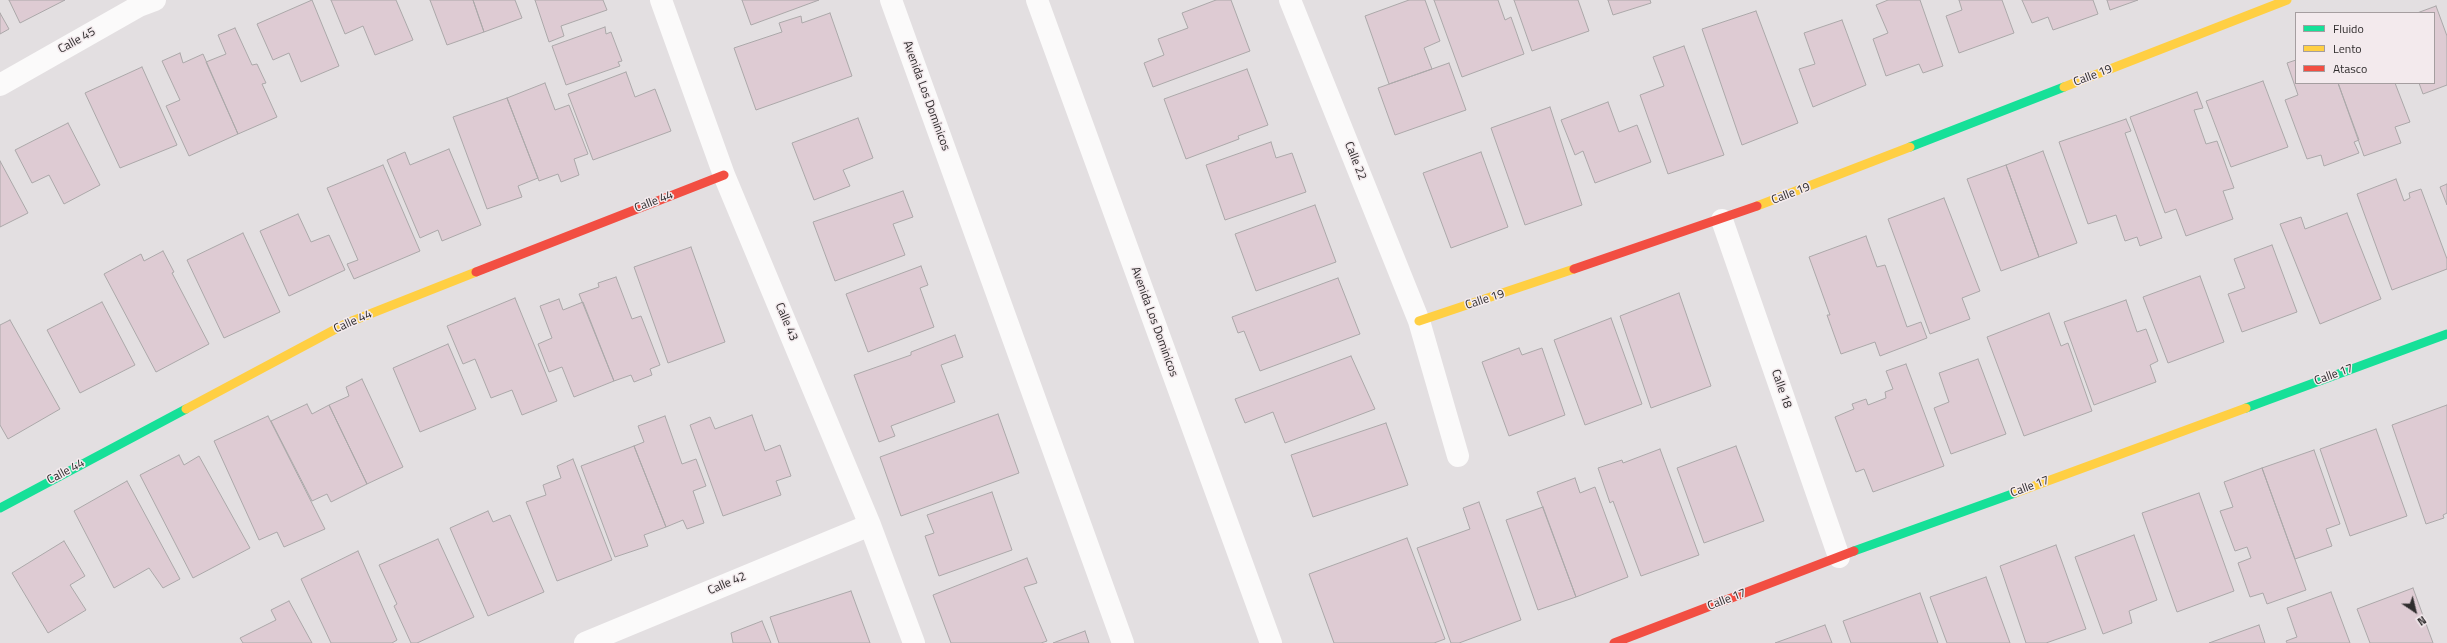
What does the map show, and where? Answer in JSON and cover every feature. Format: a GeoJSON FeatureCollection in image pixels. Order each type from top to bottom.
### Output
{"type":"FeatureCollection","features":[{"type":"Feature","properties":{"kind":"street","name":"Calle 45"},"geometry":{"type":"LineString","coordinates":[[0,85],[139,6],[155,0]]}},
{"type":"Feature","properties":{"kind":"street","name":"Calle 43"},"geometry":{"type":"LineString","coordinates":[[661,0],[724,174],[870,525],[914,643]]}},
{"type":"Feature","properties":{"kind":"street","name":"Avenida Los Dominicos"},"geometry":{"type":"LineString","coordinates":[[891,0],[1123,643]]}},
{"type":"Feature","properties":{"kind":"street","name":"Avenida Los Dominicos"},"geometry":{"type":"LineString","coordinates":[[1037,0],[1271,643]]}},
{"type":"Feature","properties":{"kind":"street","name":"Calle 22"},"geometry":{"type":"LineString","coordinates":[[1290,0],[1420,321]]}},
{"type":"Feature","properties":{"kind":"street","name":"Calle 19"},"geometry":{"type":"LineString","coordinates":[[1420,321],[1722,220],[2287,0]]}},
{"type":"Feature","properties":{"kind":"street","name":"Calle 44"},"geometry":{"type":"LineString","coordinates":[[0,508],[347,323],[724,174]]}},
{"type":"Feature","properties":{"kind":"street","name":"Calle 18"},"geometry":{"type":"LineString","coordinates":[[1722,220],[1839,557]]}},
{"type":"Feature","properties":{"kind":"street"},"geometry":{"type":"LineString","coordinates":[[1420,321],[1458,456]]}},
{"type":"Feature","properties":{"kind":"street","name":"Calle 17"},"geometry":{"type":"LineString","coordinates":[[1614,643],[1839,557],[2447,334]]}},
{"type":"Feature","properties":{"kind":"street","name":"Calle 42"},"geometry":{"type":"LineString","coordinates":[[585,643],[870,525]]}},
{"type":"Feature","properties":{"kind":"building"},"geometry":{"type":"Polygon","coordinates":[[[9,0],[65,0],[20,23],[9,0]]]}},
{"type":"Feature","properties":{"kind":"building"},"geometry":{"type":"Polygon","coordinates":[[[312,0],[339,66],[301,82],[289,53],[273,60],[257,24],[312,0]]]}},
{"type":"Feature","properties":{"kind":"building"},"geometry":{"type":"Polygon","coordinates":[[[331,0],[396,0],[413,40],[375,55],[363,26],[345,34],[331,0]]]}},
{"type":"Feature","properties":{"kind":"building"},"geometry":{"type":"Polygon","coordinates":[[[430,0],[473,0],[484,32],[447,45],[430,0]]]}},
{"type":"Feature","properties":{"kind":"building"},"geometry":{"type":"Polygon","coordinates":[[[473,0],[515,0],[522,18],[484,32],[473,0]]]}},
{"type":"Feature","properties":{"kind":"building"},"geometry":{"type":"Polygon","coordinates":[[[535,0],[603,0],[607,10],[561,26],[564,36],[549,42],[535,0]]]}},
{"type":"Feature","properties":{"kind":"building"},"geometry":{"type":"Polygon","coordinates":[[[742,0],[819,0],[751,25],[742,0]]]}},
{"type":"Feature","properties":{"kind":"building"},"geometry":{"type":"Polygon","coordinates":[[[1216,0],[1231,0],[1250,51],[1153,87],[1144,63],[1164,55],[1158,39],[1188,28],[1182,13],[1216,0]]]}},
{"type":"Feature","properties":{"kind":"building"},"geometry":{"type":"Polygon","coordinates":[[[1409,0],[1425,0],[1440,41],[1424,48],[1432,69],[1389,84],[1365,16],[1409,0]]]}},
{"type":"Feature","properties":{"kind":"building"},"geometry":{"type":"Polygon","coordinates":[[[1434,0],[1498,0],[1505,20],[1511,17],[1524,54],[1462,77],[1434,0]]]}},
{"type":"Feature","properties":{"kind":"building"},"geometry":{"type":"Polygon","coordinates":[[[1514,0],[1578,0],[1589,31],[1532,51],[1514,0]]]}},
{"type":"Feature","properties":{"kind":"building"},"geometry":{"type":"Polygon","coordinates":[[[1608,0],[1650,0],[1651,3],[1613,15],[1608,0]]]}},
{"type":"Feature","properties":{"kind":"building"},"geometry":{"type":"Polygon","coordinates":[[[1888,0],[1920,0],[1943,66],[1923,73],[1919,64],[1886,76],[1873,39],[1888,33],[1876,5],[1888,0]]]}},
{"type":"Feature","properties":{"kind":"building"},"geometry":{"type":"Polygon","coordinates":[[[1959,0],[2002,0],[2014,33],[1959,53],[1946,16],[1962,10],[1959,0]]]}},
{"type":"Feature","properties":{"kind":"building"},"geometry":{"type":"Polygon","coordinates":[[[2022,0],[2093,0],[2098,14],[2053,30],[2048,17],[2032,23],[2022,0]]]}},
{"type":"Feature","properties":{"kind":"building"},"geometry":{"type":"Polygon","coordinates":[[[2107,0],[2138,0],[2110,10],[2107,0]]]}},
{"type":"Feature","properties":{"kind":"building"},"geometry":{"type":"Polygon","coordinates":[[[2436,6],[2447,36],[2447,85],[2423,94],[2419,84],[2435,84],[2435,12],[2420,12],[2436,6]]]}},
{"type":"Feature","properties":{"kind":"building"},"geometry":{"type":"Polygon","coordinates":[[[1756,11],[1798,123],[1742,145],[1702,29],[1756,11]]]}},
{"type":"Feature","properties":{"kind":"building"},"geometry":{"type":"Polygon","coordinates":[[[0,13],[9,29],[0,34],[0,13]]]}},
{"type":"Feature","properties":{"kind":"building"},"geometry":{"type":"Polygon","coordinates":[[[830,13],[852,76],[756,110],[734,48],[782,32],[779,23],[801,16],[802,23],[830,13]]]}},
{"type":"Feature","properties":{"kind":"building"},"geometry":{"type":"Polygon","coordinates":[[[1842,20],[1866,85],[1813,107],[1799,69],[1815,64],[1804,33],[1842,20]]]}},
{"type":"Feature","properties":{"kind":"building"},"geometry":{"type":"Polygon","coordinates":[[[605,27],[606,34],[611,32],[622,61],[618,62],[620,66],[566,85],[552,46],[605,27]]]}},
{"type":"Feature","properties":{"kind":"building"},"geometry":{"type":"Polygon","coordinates":[[[235,28],[252,65],[257,64],[266,83],[262,84],[277,117],[238,134],[206,62],[226,54],[218,35],[235,28]]]}},
{"type":"Feature","properties":{"kind":"building"},"geometry":{"type":"Polygon","coordinates":[[[1684,46],[1724,155],[1668,174],[1640,95],[1664,86],[1653,57],[1684,46]]]}},
{"type":"Feature","properties":{"kind":"building"},"geometry":{"type":"Polygon","coordinates":[[[180,53],[183,63],[203,54],[238,134],[189,156],[166,106],[180,100],[162,61],[180,53]]]}},
{"type":"Feature","properties":{"kind":"building"},"geometry":{"type":"Polygon","coordinates":[[[2295,60],[2295,84],[2338,84],[2359,140],[2354,142],[2359,153],[2324,166],[2321,155],[2307,159],[2285,100],[2298,95],[2287,63],[2295,60]]]}},
{"type":"Feature","properties":{"kind":"building"},"geometry":{"type":"Polygon","coordinates":[[[1449,63],[1466,110],[1395,135],[1378,88],[1449,63]]]}},
{"type":"Feature","properties":{"kind":"building"},"geometry":{"type":"Polygon","coordinates":[[[142,67],[177,145],[120,168],[85,93],[142,67]]]}},
{"type":"Feature","properties":{"kind":"building"},"geometry":{"type":"Polygon","coordinates":[[[1247,69],[1268,125],[1238,136],[1239,139],[1186,159],[1164,99],[1247,69]]]}},
{"type":"Feature","properties":{"kind":"building"},"geometry":{"type":"Polygon","coordinates":[[[626,72],[635,97],[655,89],[671,131],[593,160],[568,94],[626,72]]]}},
{"type":"Feature","properties":{"kind":"building"},"geometry":{"type":"Polygon","coordinates":[[[2263,81],[2288,147],[2231,167],[2206,101],[2263,81]]]}},
{"type":"Feature","properties":{"kind":"building"},"geometry":{"type":"Polygon","coordinates":[[[545,83],[555,110],[569,105],[588,154],[574,159],[579,175],[561,182],[558,174],[539,181],[507,98],[545,83]]]}},
{"type":"Feature","properties":{"kind":"building"},"geometry":{"type":"Polygon","coordinates":[[[2338,84],[2395,84],[2410,122],[2395,127],[2401,143],[2364,156],[2338,84]]]}},
{"type":"Feature","properties":{"kind":"building"},"geometry":{"type":"Polygon","coordinates":[[[2197,92],[2203,108],[2194,110],[2206,144],[2217,141],[2234,188],[2223,191],[2233,219],[2186,236],[2176,209],[2165,213],[2130,117],[2197,92]]]}},
{"type":"Feature","properties":{"kind":"building"},"geometry":{"type":"Polygon","coordinates":[[[507,98],[538,178],[518,186],[522,197],[487,209],[453,117],[507,98]]]}},
{"type":"Feature","properties":{"kind":"building"},"geometry":{"type":"Polygon","coordinates":[[[1608,102],[1619,132],[1637,125],[1651,162],[1595,183],[1583,151],[1575,155],[1561,120],[1608,102]]]}},
{"type":"Feature","properties":{"kind":"building"},"geometry":{"type":"Polygon","coordinates":[[[1550,107],[1582,205],[1525,225],[1491,128],[1550,107]]]}},
{"type":"Feature","properties":{"kind":"building"},"geometry":{"type":"Polygon","coordinates":[[[858,118],[873,158],[843,170],[850,186],[814,200],[792,143],[858,118]]]}},
{"type":"Feature","properties":{"kind":"building"},"geometry":{"type":"Polygon","coordinates":[[[2126,119],[2131,131],[2125,133],[2162,238],[2140,246],[2137,237],[2125,241],[2116,215],[2088,224],[2059,142],[2126,119]]]}},
{"type":"Feature","properties":{"kind":"building"},"geometry":{"type":"Polygon","coordinates":[[[68,123],[100,185],[64,204],[49,175],[32,183],[15,150],[68,123]]]}},
{"type":"Feature","properties":{"kind":"building"},"geometry":{"type":"Polygon","coordinates":[[[1271,142],[1276,158],[1292,153],[1306,192],[1225,220],[1206,165],[1271,142]]]}},
{"type":"Feature","properties":{"kind":"building"},"geometry":{"type":"Polygon","coordinates":[[[449,149],[481,225],[442,241],[438,230],[420,238],[387,160],[405,152],[410,165],[449,149]]]}},
{"type":"Feature","properties":{"kind":"building"},"geometry":{"type":"Polygon","coordinates":[[[2043,151],[2077,243],[2039,257],[2006,165],[2043,151]]]}},
{"type":"Feature","properties":{"kind":"building"},"geometry":{"type":"Polygon","coordinates":[[[1481,152],[1508,227],[1451,248],[1423,173],[1481,152]]]}},
{"type":"Feature","properties":{"kind":"building"},"geometry":{"type":"Polygon","coordinates":[[[0,161],[28,213],[0,227],[0,161]]]}},
{"type":"Feature","properties":{"kind":"building"},"geometry":{"type":"Polygon","coordinates":[[[383,165],[420,251],[354,279],[347,264],[358,260],[327,188],[383,165]]]}},
{"type":"Feature","properties":{"kind":"building"},"geometry":{"type":"Polygon","coordinates":[[[2006,165],[2039,257],[2001,271],[1967,179],[2006,165]]]}},
{"type":"Feature","properties":{"kind":"building"},"geometry":{"type":"Polygon","coordinates":[[[2396,179],[2404,201],[2410,198],[2409,193],[2421,189],[2447,259],[2447,269],[2392,290],[2357,194],[2396,179]]]}},
{"type":"Feature","properties":{"kind":"building"},"geometry":{"type":"Polygon","coordinates":[[[2447,184],[2447,205],[2440,187],[2447,184]]]}},
{"type":"Feature","properties":{"kind":"building"},"geometry":{"type":"Polygon","coordinates":[[[903,191],[913,217],[893,224],[905,255],[835,281],[813,222],[903,191]]]}},
{"type":"Feature","properties":{"kind":"building"},"geometry":{"type":"Polygon","coordinates":[[[1944,198],[1980,291],[1962,298],[1970,319],[1930,334],[1888,219],[1944,198]]]}},
{"type":"Feature","properties":{"kind":"building"},"geometry":{"type":"Polygon","coordinates":[[[1315,205],[1336,262],[1256,291],[1235,234],[1315,205]]]}},
{"type":"Feature","properties":{"kind":"building"},"geometry":{"type":"Polygon","coordinates":[[[2347,213],[2381,299],[2320,324],[2280,224],[2301,217],[2305,229],[2347,213]]]}},
{"type":"Feature","properties":{"kind":"building"},"geometry":{"type":"Polygon","coordinates":[[[298,214],[311,242],[329,235],[345,270],[289,296],[260,231],[298,214]]]}},
{"type":"Feature","properties":{"kind":"building"},"geometry":{"type":"Polygon","coordinates":[[[243,233],[280,312],[224,338],[187,260],[243,233]]]}},
{"type":"Feature","properties":{"kind":"building"},"geometry":{"type":"Polygon","coordinates":[[[1866,236],[1877,267],[1885,265],[1907,327],[1921,322],[1927,338],[1880,356],[1875,342],[1841,354],[1827,315],[1830,315],[1809,257],[1866,236]]]}},
{"type":"Feature","properties":{"kind":"building"},"geometry":{"type":"Polygon","coordinates":[[[2272,245],[2297,312],[2242,332],[2228,294],[2245,288],[2234,259],[2272,245]]]}},
{"type":"Feature","properties":{"kind":"building"},"geometry":{"type":"Polygon","coordinates":[[[691,247],[725,342],[668,363],[634,267],[691,247]]]}},
{"type":"Feature","properties":{"kind":"building"},"geometry":{"type":"Polygon","coordinates":[[[163,251],[174,272],[172,273],[209,344],[156,372],[104,274],[141,254],[144,261],[163,251]]]}},
{"type":"Feature","properties":{"kind":"building"},"geometry":{"type":"Polygon","coordinates":[[[921,266],[928,285],[920,288],[934,327],[868,352],[846,294],[921,266]]]}},
{"type":"Feature","properties":{"kind":"building"},"geometry":{"type":"Polygon","coordinates":[[[2200,276],[2224,342],[2168,363],[2143,297],[2200,276]]]}},
{"type":"Feature","properties":{"kind":"building"},"geometry":{"type":"Polygon","coordinates":[[[616,277],[632,319],[641,316],[660,365],[650,369],[652,375],[634,382],[631,375],[614,381],[579,294],[599,287],[598,283],[616,277]]]}},
{"type":"Feature","properties":{"kind":"building"},"geometry":{"type":"Polygon","coordinates":[[[1338,278],[1360,334],[1260,371],[1244,331],[1238,333],[1232,317],[1338,278]]]}},
{"type":"Feature","properties":{"kind":"building"},"geometry":{"type":"Polygon","coordinates":[[[1679,293],[1711,386],[1651,408],[1620,316],[1679,293]]]}},
{"type":"Feature","properties":{"kind":"building"},"geometry":{"type":"Polygon","coordinates":[[[515,298],[557,401],[522,415],[512,390],[491,398],[475,359],[463,364],[447,326],[515,298]]]}},
{"type":"Feature","properties":{"kind":"building"},"geometry":{"type":"Polygon","coordinates":[[[559,299],[563,310],[583,302],[614,381],[574,397],[562,367],[549,372],[538,344],[552,338],[540,306],[559,299]]]}},
{"type":"Feature","properties":{"kind":"building"},"geometry":{"type":"Polygon","coordinates":[[[2126,300],[2137,332],[2146,329],[2158,361],[2150,365],[2156,382],[2094,405],[2064,322],[2126,300]]]}},
{"type":"Feature","properties":{"kind":"building"},"geometry":{"type":"Polygon","coordinates":[[[102,302],[135,365],[80,393],[47,330],[102,302]]]}},
{"type":"Feature","properties":{"kind":"building"},"geometry":{"type":"Polygon","coordinates":[[[2049,313],[2061,346],[2068,343],[2092,411],[2024,436],[1987,337],[2049,313]]]}},
{"type":"Feature","properties":{"kind":"building"},"geometry":{"type":"Polygon","coordinates":[[[1611,318],[1642,404],[1585,425],[1554,340],[1611,318]]]}},
{"type":"Feature","properties":{"kind":"building"},"geometry":{"type":"Polygon","coordinates":[[[10,320],[60,409],[8,439],[0,425],[0,325],[10,320]]]}},
{"type":"Feature","properties":{"kind":"building"},"geometry":{"type":"Polygon","coordinates":[[[955,335],[963,357],[941,365],[955,402],[891,426],[895,436],[879,442],[854,375],[911,355],[911,352],[955,335]]]}},
{"type":"Feature","properties":{"kind":"building"},"geometry":{"type":"Polygon","coordinates":[[[448,344],[476,409],[420,432],[393,368],[448,344]]]}},
{"type":"Feature","properties":{"kind":"building"},"geometry":{"type":"Polygon","coordinates":[[[1519,348],[1522,355],[1542,348],[1565,415],[1509,436],[1482,362],[1519,348]]]}},
{"type":"Feature","properties":{"kind":"building"},"geometry":{"type":"Polygon","coordinates":[[[1351,356],[1375,409],[1285,443],[1273,412],[1245,423],[1235,399],[1351,356]]]}},
{"type":"Feature","properties":{"kind":"building"},"geometry":{"type":"Polygon","coordinates":[[[1978,359],[2006,434],[1951,454],[1934,408],[1949,402],[1939,373],[1978,359]]]}},
{"type":"Feature","properties":{"kind":"building"},"geometry":{"type":"Polygon","coordinates":[[[1906,364],[1944,466],[1873,492],[1864,469],[1856,472],[1835,417],[1854,409],[1852,404],[1866,399],[1868,405],[1886,398],[1885,392],[1893,389],[1886,371],[1906,364]]]}},
{"type":"Feature","properties":{"kind":"building"},"geometry":{"type":"Polygon","coordinates":[[[362,379],[403,467],[367,484],[329,405],[349,396],[346,387],[362,379]]]}},
{"type":"Feature","properties":{"kind":"building"},"geometry":{"type":"Polygon","coordinates":[[[307,404],[312,414],[329,405],[367,484],[331,502],[327,494],[312,501],[271,421],[307,404]]]}},
{"type":"Feature","properties":{"kind":"building"},"geometry":{"type":"Polygon","coordinates":[[[2447,405],[2447,513],[2443,515],[2444,518],[2426,524],[2392,425],[2447,405]]]}},
{"type":"Feature","properties":{"kind":"building"},"geometry":{"type":"Polygon","coordinates":[[[998,414],[1019,473],[901,516],[880,457],[998,414]]]}},
{"type":"Feature","properties":{"kind":"building"},"geometry":{"type":"Polygon","coordinates":[[[752,415],[765,451],[780,445],[791,476],[776,481],[781,495],[723,516],[690,425],[710,417],[715,429],[752,415]]]}},
{"type":"Feature","properties":{"kind":"building"},"geometry":{"type":"Polygon","coordinates":[[[268,416],[325,529],[284,547],[277,532],[259,540],[214,441],[268,416]]]}},
{"type":"Feature","properties":{"kind":"building"},"geometry":{"type":"Polygon","coordinates":[[[665,416],[682,464],[696,459],[706,486],[693,491],[704,523],[687,529],[683,520],[666,527],[634,446],[644,442],[638,426],[665,416]]]}},
{"type":"Feature","properties":{"kind":"building"},"geometry":{"type":"Polygon","coordinates":[[[1386,423],[1408,485],[1313,517],[1291,455],[1386,423]]]}},
{"type":"Feature","properties":{"kind":"building"},"geometry":{"type":"Polygon","coordinates":[[[2376,429],[2407,516],[2350,536],[2320,449],[2376,429]]]}},
{"type":"Feature","properties":{"kind":"building"},"geometry":{"type":"Polygon","coordinates":[[[634,446],[666,527],[644,535],[648,546],[615,557],[581,466],[634,446]]]}},
{"type":"Feature","properties":{"kind":"building"},"geometry":{"type":"Polygon","coordinates":[[[1736,446],[1764,521],[1704,543],[1677,468],[1736,446]]]}},
{"type":"Feature","properties":{"kind":"building"},"geometry":{"type":"Polygon","coordinates":[[[1660,449],[1699,555],[1641,576],[1613,501],[1610,503],[1598,468],[1622,460],[1623,463],[1660,449]]]}},
{"type":"Feature","properties":{"kind":"building"},"geometry":{"type":"Polygon","coordinates":[[[2314,450],[2340,524],[2326,529],[2332,546],[2295,559],[2262,468],[2314,450]]]}},
{"type":"Feature","properties":{"kind":"building"},"geometry":{"type":"Polygon","coordinates":[[[179,455],[184,465],[199,456],[250,548],[193,578],[140,475],[179,455]]]}},
{"type":"Feature","properties":{"kind":"building"},"geometry":{"type":"Polygon","coordinates":[[[573,459],[612,560],[557,581],[526,502],[546,495],[543,485],[561,478],[557,466],[573,459]]]}},
{"type":"Feature","properties":{"kind":"building"},"geometry":{"type":"Polygon","coordinates":[[[2262,468],[2306,590],[2267,604],[2263,593],[2250,597],[2238,563],[2251,558],[2247,547],[2235,551],[2220,511],[2233,507],[2224,482],[2262,468]]]}},
{"type":"Feature","properties":{"kind":"building"},"geometry":{"type":"Polygon","coordinates":[[[1575,478],[1580,493],[1595,487],[1628,577],[1576,597],[1537,492],[1575,478]]]}},
{"type":"Feature","properties":{"kind":"building"},"geometry":{"type":"Polygon","coordinates":[[[127,481],[180,579],[163,588],[149,568],[114,588],[74,511],[127,481]]]}},
{"type":"Feature","properties":{"kind":"building"},"geometry":{"type":"Polygon","coordinates":[[[992,492],[1012,550],[939,576],[925,536],[934,533],[927,515],[992,492]]]}},
{"type":"Feature","properties":{"kind":"building"},"geometry":{"type":"Polygon","coordinates":[[[2199,493],[2234,591],[2177,612],[2142,513],[2199,493]]]}},
{"type":"Feature","properties":{"kind":"building"},"geometry":{"type":"Polygon","coordinates":[[[1479,502],[1521,620],[1459,643],[1451,643],[1417,548],[1470,529],[1463,508],[1479,502]]]}},
{"type":"Feature","properties":{"kind":"building"},"geometry":{"type":"Polygon","coordinates":[[[1543,507],[1576,597],[1538,610],[1506,520],[1543,507]]]}},
{"type":"Feature","properties":{"kind":"building"},"geometry":{"type":"Polygon","coordinates":[[[488,511],[493,522],[510,515],[544,592],[488,616],[450,528],[488,511]]]}},
{"type":"Feature","properties":{"kind":"building"},"geometry":{"type":"Polygon","coordinates":[[[2134,535],[2157,600],[2129,611],[2132,623],[2103,634],[2075,557],[2134,535]]]}},
{"type":"Feature","properties":{"kind":"building"},"geometry":{"type":"Polygon","coordinates":[[[1407,538],[1445,639],[1434,643],[1334,643],[1309,574],[1407,538]]]}},
{"type":"Feature","properties":{"kind":"building"},"geometry":{"type":"Polygon","coordinates":[[[438,539],[474,617],[417,643],[411,643],[394,606],[397,604],[379,565],[438,539]]]}},
{"type":"Feature","properties":{"kind":"building"},"geometry":{"type":"Polygon","coordinates":[[[64,541],[85,576],[70,585],[86,610],[48,633],[12,573],[64,541]]]}},
{"type":"Feature","properties":{"kind":"building"},"geometry":{"type":"Polygon","coordinates":[[[2056,545],[2086,629],[2046,643],[2026,643],[2000,566],[2056,545]]]}},
{"type":"Feature","properties":{"kind":"building"},"geometry":{"type":"Polygon","coordinates":[[[358,551],[397,640],[392,643],[331,643],[301,579],[358,551]]]}},
{"type":"Feature","properties":{"kind":"building"},"geometry":{"type":"Polygon","coordinates":[[[1027,558],[1037,583],[1024,587],[1047,641],[1041,643],[951,643],[933,595],[1027,558]]]}},
{"type":"Feature","properties":{"kind":"building"},"geometry":{"type":"Polygon","coordinates":[[[1986,577],[2010,643],[1947,643],[1930,597],[1986,577]]]}},
{"type":"Feature","properties":{"kind":"building"},"geometry":{"type":"Polygon","coordinates":[[[2413,588],[2433,643],[2370,643],[2357,609],[2413,588]]]}},
{"type":"Feature","properties":{"kind":"building"},"geometry":{"type":"Polygon","coordinates":[[[851,591],[870,643],[779,643],[770,617],[851,591]]]}},
{"type":"Feature","properties":{"kind":"building"},"geometry":{"type":"Polygon","coordinates":[[[2331,592],[2350,643],[2287,643],[2286,641],[2297,637],[2287,608],[2331,592]]]}},
{"type":"Feature","properties":{"kind":"building"},"geometry":{"type":"Polygon","coordinates":[[[1920,593],[1938,643],[1851,643],[1843,621],[1920,593]]]}},
{"type":"Feature","properties":{"kind":"building"},"geometry":{"type":"Polygon","coordinates":[[[289,601],[312,643],[243,643],[240,638],[276,620],[271,610],[289,601]]]}},
{"type":"Feature","properties":{"kind":"building"},"geometry":{"type":"Polygon","coordinates":[[[762,621],[771,643],[733,643],[731,633],[762,621]]]}},
{"type":"Feature","properties":{"kind":"building"},"geometry":{"type":"Polygon","coordinates":[[[1825,625],[1832,643],[1775,643],[1825,625]]]}},
{"type":"Feature","properties":{"kind":"building"},"geometry":{"type":"Polygon","coordinates":[[[2259,625],[2265,643],[2209,643],[2259,625]]]}},
{"type":"Feature","properties":{"kind":"building"},"geometry":{"type":"Polygon","coordinates":[[[1085,631],[1089,643],[1053,643],[1085,631]]]}},
{"type":"Feature","properties":{"kind":"traffic: fast"},"geometry":{"type":"LineString","coordinates":[[1910,147],[2064,87]]}},
{"type":"Feature","properties":{"kind":"traffic: fast"},"geometry":{"type":"LineString","coordinates":[[2246,408],[2447,334]]}},
{"type":"Feature","properties":{"kind":"traffic: fast"},"geometry":{"type":"LineString","coordinates":[[0,508],[186,409]]}},
{"type":"Feature","properties":{"kind":"traffic: fast"},"geometry":{"type":"LineString","coordinates":[[1854,551],[2015,493]]}},
{"type":"Feature","properties":{"kind":"traffic: slow"},"geometry":{"type":"LineString","coordinates":[[2064,87],[2287,0]]}},
{"type":"Feature","properties":{"kind":"traffic: slow"},"geometry":{"type":"LineString","coordinates":[[1757,206],[1910,147]]}},
{"type":"Feature","properties":{"kind":"traffic: slow"},"geometry":{"type":"LineString","coordinates":[[1419,321],[1574,269]]}},
{"type":"Feature","properties":{"kind":"traffic: slow"},"geometry":{"type":"LineString","coordinates":[[186,409],[347,323],[476,272]]}},
{"type":"Feature","properties":{"kind":"traffic: slow"},"geometry":{"type":"LineString","coordinates":[[2015,493],[2246,408]]}},
{"type":"Feature","properties":{"kind":"traffic: jam"},"geometry":{"type":"LineString","coordinates":[[476,272],[724,175]]}},
{"type":"Feature","properties":{"kind":"traffic: jam"},"geometry":{"type":"LineString","coordinates":[[1574,269],[1757,206]]}},
{"type":"Feature","properties":{"kind":"traffic: jam"},"geometry":{"type":"LineString","coordinates":[[1614,643],[1854,551]]}}]}
